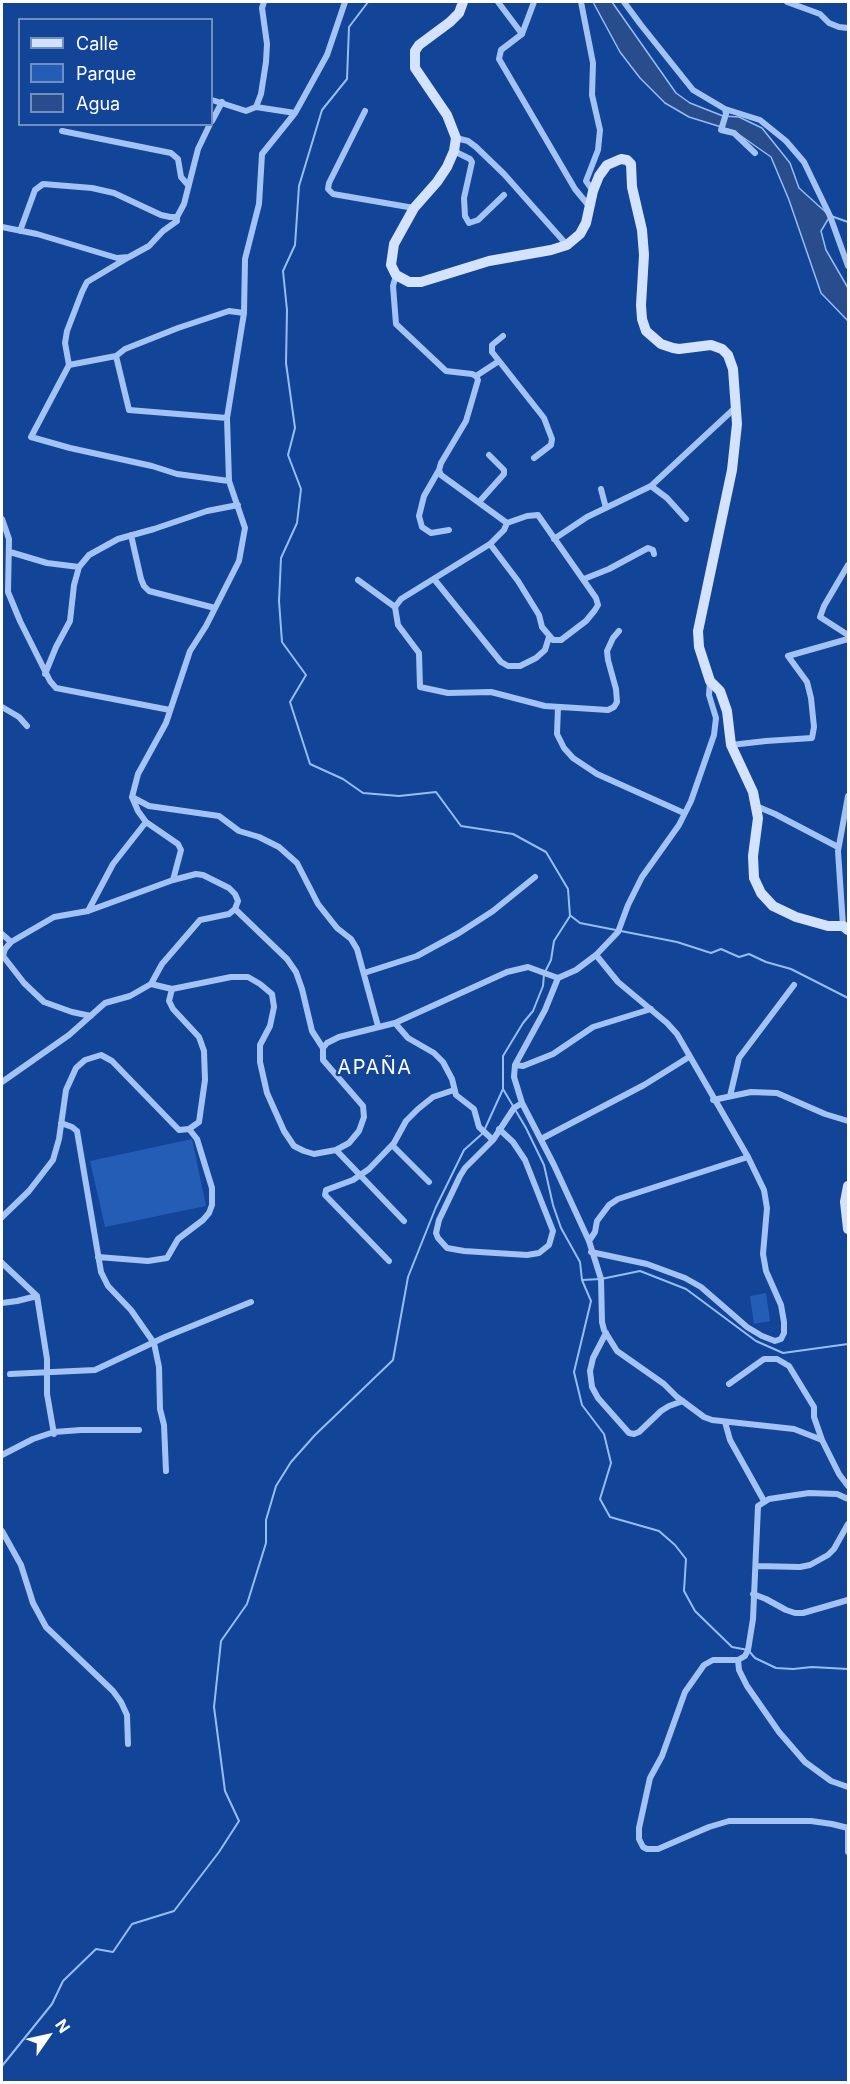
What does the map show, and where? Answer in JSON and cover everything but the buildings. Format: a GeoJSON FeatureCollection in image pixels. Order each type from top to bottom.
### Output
{"type":"FeatureCollection","features":[{"type":"Feature","properties":{"kind":"main road"},"geometry":{"type":"LineString","coordinates":[[463,2],[459,13],[450,22],[419,45],[414,58],[415,68],[447,115],[456,138],[454,151],[447,167],[414,208],[394,244],[391,265],[396,275],[409,282],[421,282],[489,261],[567,245],[580,234],[586,223],[593,191],[607,165],[621,159],[631,164],[632,187],[642,230],[644,255],[640,305],[646,331],[661,344],[673,348],[711,345],[722,349],[731,362],[737,407],[732,470],[698,631],[699,647],[710,681],[720,691],[727,711],[731,745],[753,792],[758,818],[753,856],[754,878],[761,893],[773,906],[796,917],[828,926],[846,928]]}},
{"type":"Feature","properties":{"kind":"main road"},"geometry":{"type":"LineString","coordinates":[[849,1186],[844,1202],[849,1228]]}},
{"type":"Feature","properties":{"kind":"street"},"geometry":{"type":"LineString","coordinates":[[256,107],[261,94],[266,62],[267,44],[262,8],[264,2]]}},
{"type":"Feature","properties":{"kind":"street"},"geometry":{"type":"LineString","coordinates":[[173,880],[180,850],[178,844],[146,822],[138,811],[132,796],[138,774],[158,741],[190,651],[239,561],[245,528],[229,481],[226,418],[244,313],[245,259],[259,204],[262,154],[295,113],[327,56],[345,2]]}},
{"type":"Feature","properties":{"kind":"street"},"geometry":{"type":"LineString","coordinates":[[498,2],[522,34]]}},
{"type":"Feature","properties":{"kind":"street"},"geometry":{"type":"LineString","coordinates":[[534,2],[522,34],[501,50],[499,59],[575,189],[590,207]]}},
{"type":"Feature","properties":{"kind":"street"},"geometry":{"type":"LineString","coordinates":[[581,2],[593,63],[592,95],[600,130],[598,150],[586,181],[593,191]]}},
{"type":"Feature","properties":{"kind":"street"},"geometry":{"type":"LineString","coordinates":[[624,2],[693,90],[725,111],[760,120],[786,141],[804,162],[830,216],[849,266]]}},
{"type":"Feature","properties":{"kind":"street"},"geometry":{"type":"LineString","coordinates":[[787,2],[820,14],[833,25],[849,28]]}},
{"type":"Feature","properties":{"kind":"street"},"geometry":{"type":"LineString","coordinates":[[213,100],[246,111],[256,107],[295,113]]}},
{"type":"Feature","properties":{"kind":"street"},"geometry":{"type":"LineString","coordinates":[[213,119],[222,102]]}},
{"type":"Feature","properties":{"kind":"street"},"geometry":{"type":"LineString","coordinates":[[365,111],[328,189],[333,194],[414,208]]}},
{"type":"Feature","properties":{"kind":"street"},"geometry":{"type":"LineString","coordinates":[[725,111],[722,130],[734,133],[755,153]]}},
{"type":"Feature","properties":{"kind":"street"},"geometry":{"type":"LineString","coordinates":[[210,126],[198,149],[184,204],[177,221],[163,231],[149,246],[87,282],[64,343],[69,365],[31,437],[177,474],[229,481]]}},
{"type":"Feature","properties":{"kind":"street"},"geometry":{"type":"LineString","coordinates":[[62,131],[171,153],[177,159],[181,177],[188,185]]}},
{"type":"Feature","properties":{"kind":"street"},"geometry":{"type":"LineString","coordinates":[[456,138],[468,141],[504,174],[567,245]]}},
{"type":"Feature","properties":{"kind":"street"},"geometry":{"type":"LineString","coordinates":[[454,151],[472,162],[464,198],[465,216],[469,223],[478,220],[504,195]]}},
{"type":"Feature","properties":{"kind":"street"},"geometry":{"type":"LineString","coordinates":[[20,231],[35,190],[43,184],[82,187],[114,193],[161,215],[170,218],[177,217]]}},
{"type":"Feature","properties":{"kind":"street"},"geometry":{"type":"LineString","coordinates":[[2,227],[37,234],[117,258],[129,257]]}},
{"type":"Feature","properties":{"kind":"street"},"geometry":{"type":"LineString","coordinates":[[396,275],[393,286],[396,324],[446,371],[476,376],[499,362]]}},
{"type":"Feature","properties":{"kind":"street"},"geometry":{"type":"LineString","coordinates":[[69,365],[116,356],[125,349],[178,327],[229,311],[244,313]]}},
{"type":"Feature","properties":{"kind":"street"},"geometry":{"type":"LineString","coordinates":[[503,336],[492,345],[491,350],[543,418],[552,441],[551,445],[534,458]]}},
{"type":"Feature","properties":{"kind":"street"},"geometry":{"type":"LineString","coordinates":[[116,356],[129,410],[226,418]]}},
{"type":"Feature","properties":{"kind":"street"},"geometry":{"type":"LineString","coordinates":[[449,530],[431,533],[422,527],[419,516],[424,496],[466,421],[477,384],[476,376]]}},
{"type":"Feature","properties":{"kind":"street"},"geometry":{"type":"LineString","coordinates":[[554,539],[572,528],[577,522],[651,486],[737,407]]}},
{"type":"Feature","properties":{"kind":"street"},"geometry":{"type":"LineString","coordinates":[[479,502],[504,474],[504,470],[489,455]]}},
{"type":"Feature","properties":{"kind":"street"},"geometry":{"type":"LineString","coordinates":[[439,470],[441,475],[507,523]]}},
{"type":"Feature","properties":{"kind":"street"},"geometry":{"type":"LineString","coordinates":[[651,486],[667,498],[686,519]]}},
{"type":"Feature","properties":{"kind":"street"},"geometry":{"type":"LineString","coordinates":[[601,489],[606,508]]}},
{"type":"Feature","properties":{"kind":"street"},"geometry":{"type":"LineString","coordinates":[[45,675],[70,621],[74,585],[79,567],[89,555],[118,539],[207,511],[238,505]]}},
{"type":"Feature","properties":{"kind":"street"},"geometry":{"type":"LineString","coordinates":[[395,607],[401,599],[490,544],[504,530],[507,523],[538,515],[584,579],[598,605],[586,621],[561,640],[556,641],[549,637],[542,627],[539,615],[518,580],[490,544]]}},
{"type":"Feature","properties":{"kind":"street"},"geometry":{"type":"LineString","coordinates":[[2,519],[8,533],[8,592],[45,675],[56,688],[170,710]]}},
{"type":"Feature","properties":{"kind":"street"},"geometry":{"type":"LineString","coordinates":[[131,535],[141,579],[149,591],[215,608]]}},
{"type":"Feature","properties":{"kind":"street"},"geometry":{"type":"LineString","coordinates":[[584,579],[609,569],[648,548],[654,554]]}},
{"type":"Feature","properties":{"kind":"street"},"geometry":{"type":"LineString","coordinates":[[9,552],[47,563],[79,567]]}},
{"type":"Feature","properties":{"kind":"street"},"geometry":{"type":"LineString","coordinates":[[849,565],[824,606],[820,617],[849,637]]}},
{"type":"Feature","properties":{"kind":"street"},"geometry":{"type":"LineString","coordinates":[[434,579],[501,662],[508,666],[520,666],[536,658],[545,650],[549,637]]}},
{"type":"Feature","properties":{"kind":"street"},"geometry":{"type":"LineString","coordinates":[[358,580],[395,607],[398,625],[420,653],[420,687],[448,693],[491,692],[545,706],[608,710],[617,702],[607,651],[619,631]]}},
{"type":"Feature","properties":{"kind":"street"},"geometry":{"type":"LineString","coordinates":[[731,745],[812,738],[813,714],[807,682],[788,656],[849,637]]}},
{"type":"Feature","properties":{"kind":"street"},"geometry":{"type":"LineString","coordinates":[[323,1048],[327,1042],[339,1036],[395,1023],[507,972],[528,968],[558,978],[576,970],[596,955],[618,932],[642,877],[679,825],[691,801],[714,735],[716,718],[709,695],[710,681]]}},
{"type":"Feature","properties":{"kind":"street"},"geometry":{"type":"LineString","coordinates":[[2,707],[19,717],[27,726]]}},
{"type":"Feature","properties":{"kind":"street"},"geometry":{"type":"LineString","coordinates":[[558,707],[557,734],[564,748],[573,758],[606,778],[684,813]]}},
{"type":"Feature","properties":{"kind":"street"},"geometry":{"type":"LineString","coordinates":[[132,796],[149,806],[219,816],[239,831],[259,837],[279,847],[297,863],[318,904],[337,928],[351,939],[357,949],[378,1026]]}},
{"type":"Feature","properties":{"kind":"street"},"geometry":{"type":"LineString","coordinates":[[846,928],[838,847],[849,796]]}},
{"type":"Feature","properties":{"kind":"street"},"geometry":{"type":"LineString","coordinates":[[755,806],[838,847]]}},
{"type":"Feature","properties":{"kind":"street"},"geometry":{"type":"LineString","coordinates":[[88,911],[113,864],[146,822]]}},
{"type":"Feature","properties":{"kind":"street"},"geometry":{"type":"LineString","coordinates":[[2,1082],[69,1035],[91,1016],[105,1003],[130,996],[151,984],[162,964],[200,920],[229,914],[235,909],[238,902],[235,894],[229,888],[210,878],[196,874],[88,911],[54,917],[11,942],[5,949],[3,956],[31,990],[45,1002],[91,1016]]}},
{"type":"Feature","properties":{"kind":"street"},"geometry":{"type":"LineString","coordinates":[[364,972],[417,956],[459,933],[493,911],[535,877]]}},
{"type":"Feature","properties":{"kind":"street"},"geometry":{"type":"LineString","coordinates":[[151,984],[172,989],[231,977],[248,977],[260,984],[272,994],[274,1007],[270,1026],[260,1046],[260,1062],[267,1093],[284,1131],[294,1146],[304,1152],[314,1154],[336,1150],[349,1143],[359,1131],[364,1117],[363,1106],[323,1060],[323,1048],[312,1031],[296,972],[287,959],[235,909]]}},
{"type":"Feature","properties":{"kind":"street"},"geometry":{"type":"LineString","coordinates":[[2,934],[11,942]]}},
{"type":"Feature","properties":{"kind":"street"},"geometry":{"type":"LineString","coordinates":[[591,1252],[647,1264],[685,1278],[701,1287],[747,1327],[762,1336],[775,1341],[781,1339],[784,1333],[783,1312],[766,1271],[763,1254],[766,1208],[764,1190],[677,1034],[668,1023],[618,982],[596,955]]}},
{"type":"Feature","properties":{"kind":"street"},"geometry":{"type":"LineString","coordinates":[[558,978],[545,1010],[515,1065],[514,1077],[522,1103],[589,1241],[601,1280],[602,1322],[606,1333],[617,1351],[664,1384],[704,1417],[725,1422],[794,1429],[822,1440]]}},
{"type":"Feature","properties":{"kind":"street"},"geometry":{"type":"LineString","coordinates":[[730,1096],[739,1058],[794,985]]}},
{"type":"Feature","properties":{"kind":"street"},"geometry":{"type":"LineString","coordinates":[[2,1217],[29,1191],[53,1160],[59,1139],[66,1090],[76,1068],[85,1060],[101,1055],[112,1061],[179,1130],[189,1129],[199,1122],[205,1080],[204,1051],[199,1037],[173,1009],[170,1001],[172,989]]}},
{"type":"Feature","properties":{"kind":"street"},"geometry":{"type":"LineString","coordinates":[[515,1065],[523,1066],[553,1054],[593,1027],[651,1009]]}},
{"type":"Feature","properties":{"kind":"street"},"geometry":{"type":"LineString","coordinates":[[395,1023],[408,1038],[434,1053],[443,1062],[452,1079],[456,1095],[474,1109],[479,1127],[491,1138]]}},
{"type":"Feature","properties":{"kind":"street"},"geometry":{"type":"LineString","coordinates":[[541,1139],[690,1057]]}},
{"type":"Feature","properties":{"kind":"street"},"geometry":{"type":"LineString","coordinates":[[389,1261],[325,1195],[326,1190],[369,1170],[392,1145],[406,1121],[418,1109],[433,1097],[454,1090]]}},
{"type":"Feature","properties":{"kind":"street"},"geometry":{"type":"LineString","coordinates":[[713,1100],[762,1092],[777,1093],[849,1121]]}},
{"type":"Feature","properties":{"kind":"street"},"geometry":{"type":"LineString","coordinates":[[499,1129],[513,1142],[525,1160],[553,1231],[549,1245],[539,1253],[519,1254],[447,1248],[436,1233],[439,1220],[465,1168],[514,1108],[522,1103]]}},
{"type":"Feature","properties":{"kind":"street"},"geometry":{"type":"LineString","coordinates":[[61,1122],[72,1126],[76,1131],[101,1272],[108,1286],[130,1310],[154,1343],[159,1366],[160,1409],[164,1425],[166,1471]]}},
{"type":"Feature","properties":{"kind":"street"},"geometry":{"type":"LineString","coordinates":[[98,1257],[148,1261],[168,1258],[178,1239],[209,1213],[212,1205],[212,1188],[197,1139],[189,1129]]}},
{"type":"Feature","properties":{"kind":"street"},"geometry":{"type":"LineString","coordinates":[[392,1145],[429,1182]]}},
{"type":"Feature","properties":{"kind":"street"},"geometry":{"type":"LineString","coordinates":[[336,1150],[405,1221]]}},
{"type":"Feature","properties":{"kind":"street"},"geometry":{"type":"LineString","coordinates":[[589,1241],[597,1221],[609,1205],[618,1199],[748,1158]]}},
{"type":"Feature","properties":{"kind":"street"},"geometry":{"type":"LineString","coordinates":[[2,1263],[37,1296],[48,1372],[47,1394],[54,1434]]}},
{"type":"Feature","properties":{"kind":"street"},"geometry":{"type":"LineString","coordinates":[[2,1303],[37,1296]]}},
{"type":"Feature","properties":{"kind":"street"},"geometry":{"type":"LineString","coordinates":[[10,1374],[95,1370],[251,1302]]}},
{"type":"Feature","properties":{"kind":"street"},"geometry":{"type":"LineString","coordinates":[[606,1333],[593,1358],[590,1371],[592,1387],[598,1398],[629,1432],[634,1434],[639,1432],[662,1411],[682,1401]]}},
{"type":"Feature","properties":{"kind":"street"},"geometry":{"type":"LineString","coordinates":[[729,1384],[764,1359],[777,1359],[789,1366],[814,1407],[814,1417],[822,1440],[839,1474],[849,1486]]}},
{"type":"Feature","properties":{"kind":"street"},"geometry":{"type":"LineString","coordinates":[[725,1422],[730,1440],[764,1501]]}},
{"type":"Feature","properties":{"kind":"street"},"geometry":{"type":"LineString","coordinates":[[2,1455],[39,1436],[69,1430],[139,1430]]}},
{"type":"Feature","properties":{"kind":"street"},"geometry":{"type":"LineString","coordinates":[[849,1499],[837,1494],[824,1493],[784,1496],[764,1501],[758,1506],[753,1618],[746,1656],[738,1660],[718,1659],[708,1662],[685,1692],[662,1756],[650,1778],[639,1828],[641,1844],[647,1849],[657,1849],[729,1821],[811,1821],[848,1828],[849,1852]]}},
{"type":"Feature","properties":{"kind":"street"},"geometry":{"type":"LineString","coordinates":[[756,1566],[800,1567],[810,1565],[834,1549],[849,1524]]}},
{"type":"Feature","properties":{"kind":"street"},"geometry":{"type":"LineString","coordinates":[[2,1531],[21,1565],[33,1603],[46,1627],[113,1691],[121,1702],[127,1715],[128,1744]]}},
{"type":"Feature","properties":{"kind":"street"},"geometry":{"type":"LineString","coordinates":[[753,1594],[795,1613],[849,1600]]}},
{"type":"Feature","properties":{"kind":"street"},"geometry":{"type":"LineString","coordinates":[[738,1660],[739,1670],[747,1686],[779,1732],[806,1762],[831,1781],[849,1787]]}},
{"type":"Feature","properties":{"kind":"green space"},"geometry":{"type":"Polygon","coordinates":[[[192,1139],[206,1206],[105,1227],[90,1161],[192,1139]]]}},
{"type":"Feature","properties":{"kind":"green space"},"geometry":{"type":"Polygon","coordinates":[[[766,1293],[770,1321],[754,1324],[750,1296],[766,1293]]]}},
{"type":"Feature","properties":{"kind":"water"},"geometry":{"type":"Polygon","coordinates":[[[593,2],[612,2],[676,93],[690,103],[723,116],[739,117],[762,128],[790,163],[799,188],[830,216],[821,231],[826,250],[848,288],[848,321],[821,293],[789,200],[771,157],[734,131],[689,117],[665,103],[640,78],[620,52],[593,2]]]}},
{"type":"Feature","properties":{"kind":"waterway"},"geometry":{"type":"LineString","coordinates":[[368,2],[349,27],[347,79],[322,110],[299,186],[295,245],[283,271],[287,310],[286,363],[295,428],[288,455],[301,489],[297,523],[281,558],[279,601],[282,642],[306,675],[290,702],[310,764],[343,779],[363,793],[399,796],[436,792],[461,826],[513,834],[546,852],[568,889],[570,916],[554,941],[551,960],[544,974],[543,986],[533,1011],[503,1056],[503,1089],[544,1165],[553,1205],[561,1228],[580,1262],[582,1280],[591,1301],[574,1372],[582,1405],[604,1434],[611,1463],[600,1499],[610,1517],[659,1531],[675,1545],[686,1559],[684,1591],[695,1611],[732,1647],[748,1650],[755,1658],[776,1668],[848,1669]]}},
{"type":"Feature","properties":{"kind":"waterway"},"geometry":{"type":"LineString","coordinates":[[831,216],[848,222]]}},
{"type":"Feature","properties":{"kind":"waterway"},"geometry":{"type":"LineString","coordinates":[[571,916],[580,923],[677,942],[711,953],[721,949],[739,957],[749,954],[766,962],[791,969],[848,998]]}},
{"type":"Feature","properties":{"kind":"waterway"},"geometry":{"type":"LineString","coordinates":[[2,2066],[52,2004],[63,1981],[96,1949],[113,1952],[132,1924],[174,1911],[219,1852],[239,1821],[225,1791],[214,1707],[221,1641],[247,1604],[266,1543],[266,1520],[276,1486],[291,1462],[315,1435],[393,1360],[408,1277],[436,1207],[464,1150],[483,1133],[503,1089]]}},
{"type":"Feature","properties":{"kind":"waterway"},"geometry":{"type":"LineString","coordinates":[[582,1280],[601,1279],[640,1271],[686,1289],[756,1341],[783,1353],[848,1344]]}},
{"type":"Feature","properties":{"kind":"district","name":"APAÑA"},"geometry":{"type":"Point","coordinates":[375,1068]}}]}
